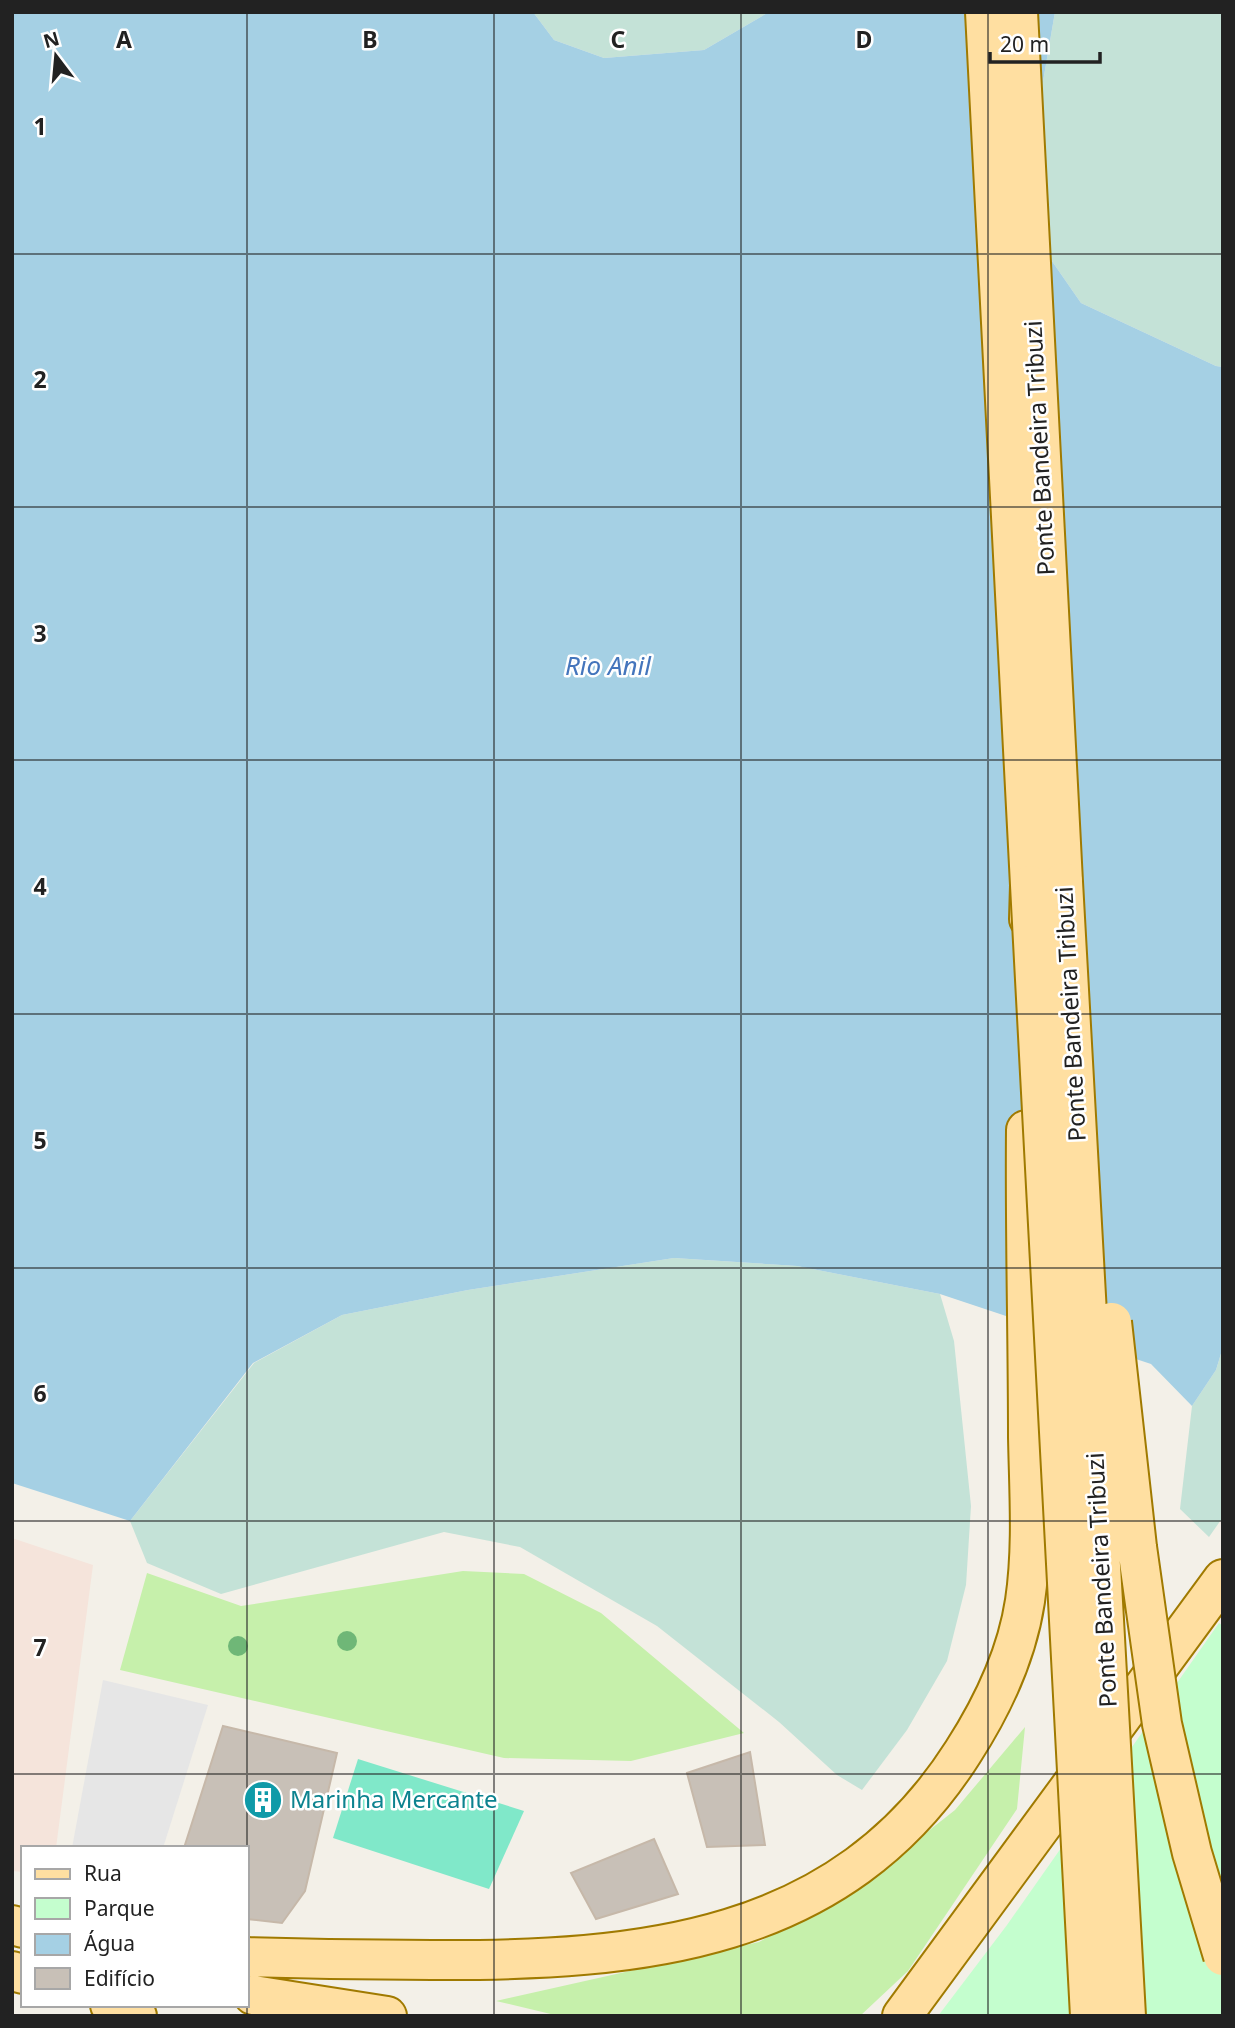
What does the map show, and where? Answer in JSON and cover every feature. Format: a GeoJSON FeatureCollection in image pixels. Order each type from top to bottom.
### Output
{"type":"FeatureCollection","features":[{"type":"Feature","properties":{"kind":"main road","name":"Ponte Bandeira Tribuzi"},"geometry":{"type":"LineString","coordinates":[[985,12],[1126,2016]]}},
{"type":"Feature","properties":{"kind":"main road","name":"Ponte Bandeira Tribuzi"},"geometry":{"type":"LineString","coordinates":[[1017,12],[1090,2016]]}},
{"type":"Feature","properties":{"kind":"main road"},"geometry":{"type":"LineString","coordinates":[[1047,884],[1161,1724],[1192,1853],[1223,1956]]}},
{"type":"Feature","properties":{"kind":"main road"},"geometry":{"type":"LineString","coordinates":[[248,1957],[484,1960],[591,1955],[653,1948],[733,1928],[790,1907],[833,1882],[874,1852],[910,1819],[951,1771],[982,1720],[1007,1665],[1025,1603],[1028,1572],[1026,1146],[1047,884]]}},
{"type":"Feature","properties":{"kind":"main road"},"geometry":{"type":"LineString","coordinates":[[902,2016],[1223,1579]]}},
{"type":"Feature","properties":{"kind":"main road"},"geometry":{"type":"LineString","coordinates":[[250,1994],[328,2016]]}},
{"type":"Feature","properties":{"kind":"main road"},"geometry":{"type":"LineString","coordinates":[[250,1994],[387,2016]]}},
{"type":"Feature","properties":{"kind":"main road"},"geometry":{"type":"LineString","coordinates":[[115,2007],[137,2016]]}},
{"type":"Feature","properties":{"kind":"shaded area"},"geometry":{"type":"Polygon","coordinates":[[[533,12],[769,12],[704,50],[604,58],[554,40],[533,12]]]}},
{"type":"Feature","properties":{"kind":"shaded area"},"geometry":{"type":"Polygon","coordinates":[[[1055,12],[1223,12],[1223,367],[1081,303],[1020,215],[1055,12]]]}},
{"type":"Feature","properties":{"kind":"shaded area"},"geometry":{"type":"Polygon","coordinates":[[[674,1258],[797,1266],[940,1294],[954,1341],[971,1506],[966,1585],[947,1661],[907,1730],[862,1790],[837,1775],[779,1722],[657,1626],[520,1547],[444,1532],[221,1594],[147,1563],[130,1521],[254,1363],[342,1315],[468,1290],[674,1258]]]}},
{"type":"Feature","properties":{"kind":"shaded area"},"geometry":{"type":"Polygon","coordinates":[[[1223,1347],[1223,1517],[1209,1537],[1180,1509],[1192,1406],[1216,1370],[1223,1347]]]}},
{"type":"Feature","properties":{"kind":"shaded area"},"geometry":{"type":"Polygon","coordinates":[[[12,1538],[93,1565],[56,1846],[21,1846],[21,1872],[12,1871],[12,1538]]]}},
{"type":"Feature","properties":{"kind":"shaded area"},"geometry":{"type":"Polygon","coordinates":[[[103,1680],[208,1705],[164,1846],[72,1846],[103,1680]]]}},
{"type":"Feature","properties":{"kind":"green space"},"geometry":{"type":"Polygon","coordinates":[[[463,1571],[524,1574],[601,1613],[744,1733],[631,1761],[504,1758],[120,1670],[147,1573],[241,1606],[463,1571]]]}},
{"type":"Feature","properties":{"kind":"green space"},"geometry":{"type":"Polygon","coordinates":[[[1219,1623],[1223,1626],[1223,2016],[938,2016],[1007,1925],[1219,1623]]]}},
{"type":"Feature","properties":{"kind":"green space"},"geometry":{"type":"Polygon","coordinates":[[[1025,1727],[1017,1809],[908,1971],[860,2016],[559,2016],[496,2001],[759,1942],[856,1888],[955,1810],[1025,1727]]]}},
{"type":"Feature","properties":{"kind":"green space"},"geometry":{"type":"Polygon","coordinates":[[[358,1759],[524,1811],[489,1889],[333,1838],[358,1759]]]}},
{"type":"Feature","properties":{"kind":"water","name":"Rio Anil"},"geometry":{"type":"Polygon","coordinates":[[[12,12],[533,12],[554,40],[604,58],[704,50],[769,12],[1055,12],[1020,215],[1081,303],[1223,367],[1223,1347],[1216,1370],[1192,1406],[1151,1364],[940,1294],[797,1266],[674,1258],[468,1290],[342,1315],[253,1363],[130,1521],[12,1483],[12,12]]]}},
{"type":"Feature","properties":{"kind":"building","name":"Marinha Mercante"},"geometry":{"type":"Polygon","coordinates":[[[223,1726],[337,1753],[305,1891],[282,1923],[248,1919],[248,1846],[185,1846],[223,1726]]]}},
{"type":"Feature","properties":{"kind":"building"},"geometry":{"type":"Polygon","coordinates":[[[750,1752],[765,1845],[707,1847],[687,1773],[750,1752]]]}},
{"type":"Feature","properties":{"kind":"building"},"geometry":{"type":"Polygon","coordinates":[[[654,1839],[678,1894],[596,1919],[571,1873],[654,1839]]]}},
{"type":"Feature","properties":{"kind":"place","name":"Marinha Mercante"},"geometry":{"type":"Point","coordinates":[263,1800]}}]}
